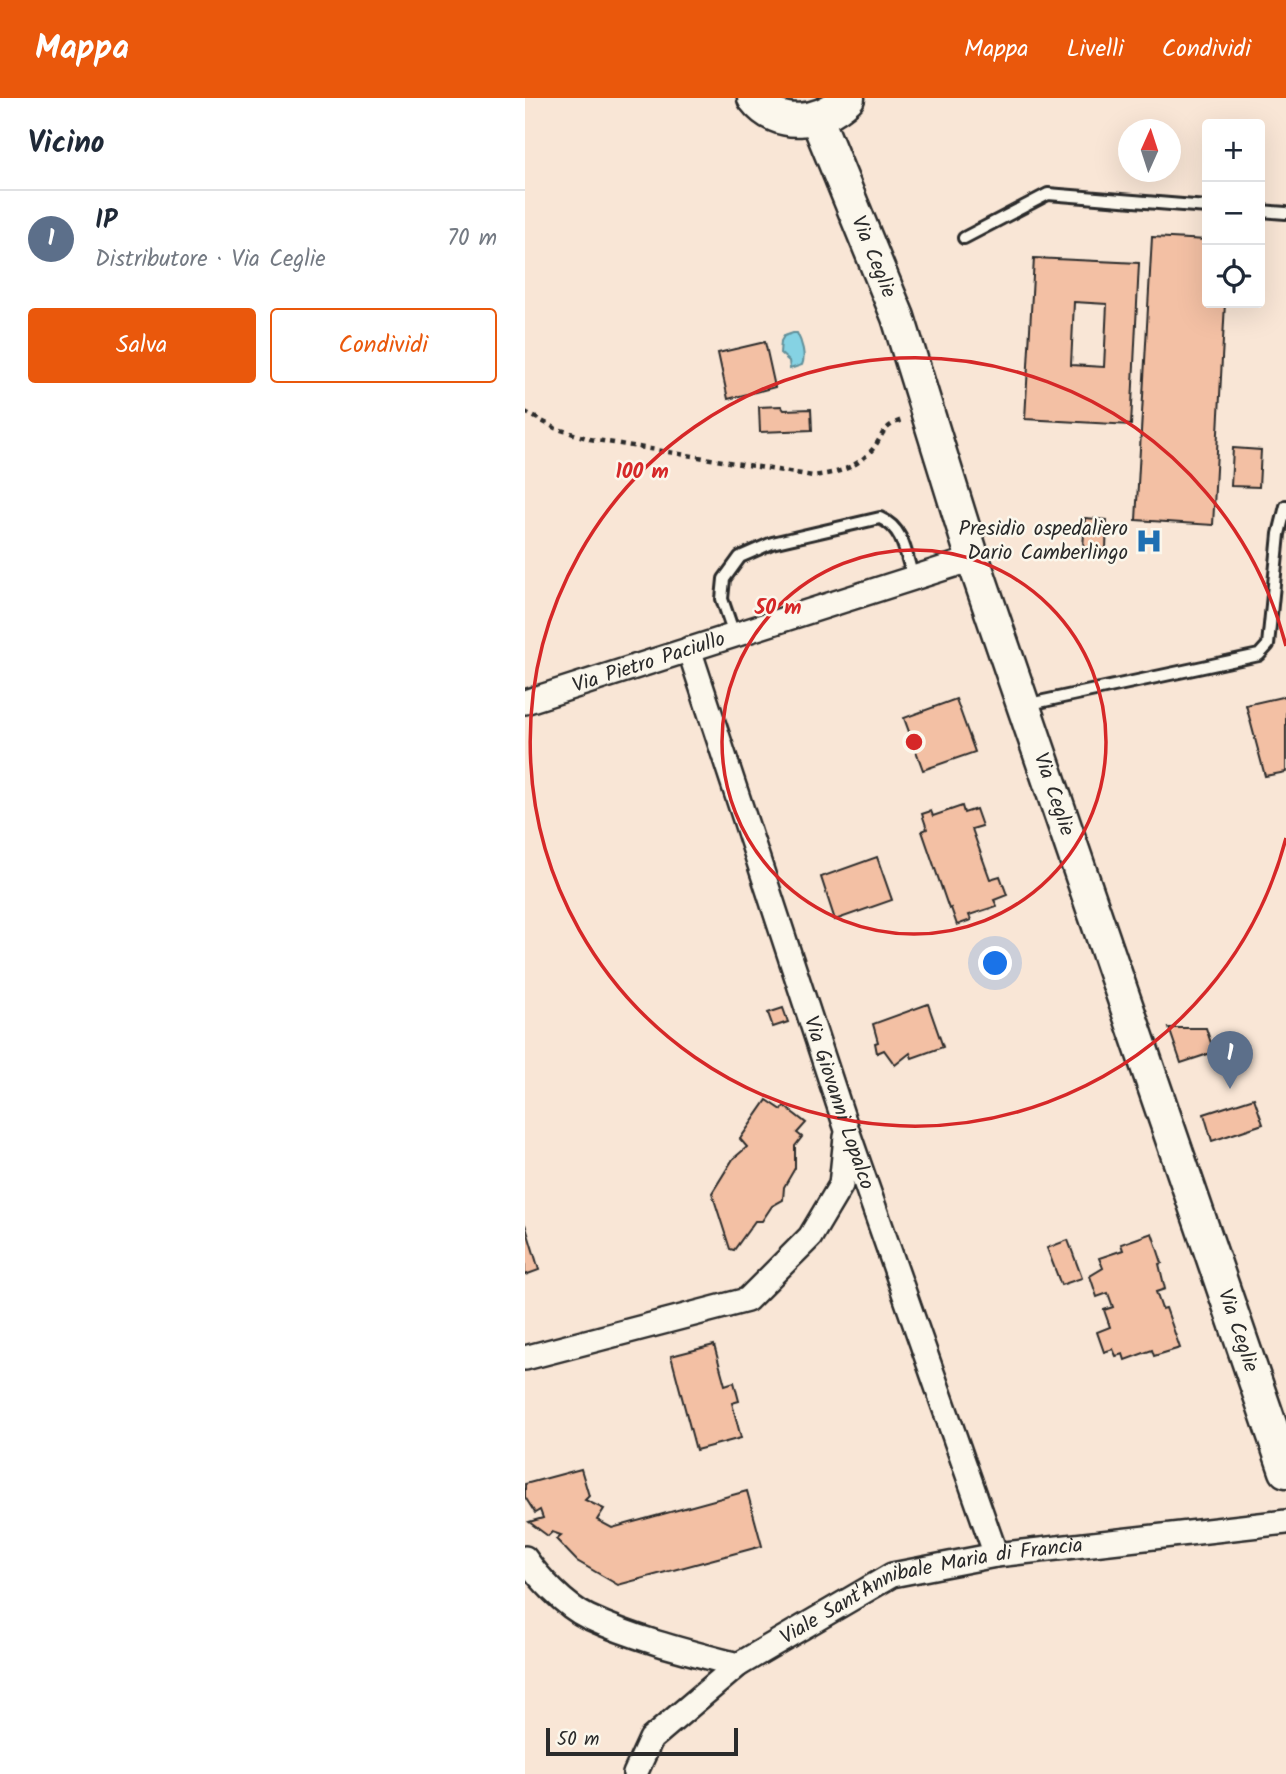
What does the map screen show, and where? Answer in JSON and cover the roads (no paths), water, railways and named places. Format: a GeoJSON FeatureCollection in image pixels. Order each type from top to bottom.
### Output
{"type":"FeatureCollection","features":[{"type":"Feature","properties":{"kind":"main road"},"geometry":{"type":"LineString","coordinates":[[754,98],[776,116],[796,120],[817,118],[835,110],[848,98]]}},
{"type":"Feature","properties":{"kind":"main road","name":"Via Ceglie"},"geometry":{"type":"LineString","coordinates":[[817,118],[898,317],[972,559],[1286,1471]]}},
{"type":"Feature","properties":{"kind":"street","name":"Via Pietro Paciullo"},"geometry":{"type":"LineString","coordinates":[[525,702],[972,559]]}},
{"type":"Feature","properties":{"kind":"street","name":"Via Giovanni Lopalco"},"geometry":{"type":"LineString","coordinates":[[689,649],[847,1129],[996,1555]]}},
{"type":"Feature","properties":{"kind":"street"},"geometry":{"type":"LineString","coordinates":[[525,1358],[747,1300],[810,1237],[835,1196],[841,1185],[847,1129]]}},
{"type":"Feature","properties":{"kind":"street","name":"Viale Sant'Annibale Maria di Francia"},"geometry":{"type":"LineString","coordinates":[[635,1774],[651,1739],[738,1665],[892,1575],[996,1555],[1286,1522]]}},
{"type":"Feature","properties":{"kind":"street"},"geometry":{"type":"LineString","coordinates":[[525,1558],[540,1580],[586,1616],[671,1647],[738,1665]]}},
{"type":"Feature","properties":{"kind":"lane"},"geometry":{"type":"LineString","coordinates":[[964,238],[1048,194],[1202,207]]}},
{"type":"Feature","properties":{"kind":"lane"},"geometry":{"type":"LineString","coordinates":[[1265,211],[1286,213]]}},
{"type":"Feature","properties":{"kind":"lane"},"geometry":{"type":"LineString","coordinates":[[1023,705],[1259,655],[1268,645],[1279,534],[1286,506]]}},
{"type":"Feature","properties":{"kind":"lane"},"geometry":{"type":"LineString","coordinates":[[734,635],[722,599],[724,579],[740,557],[772,543],[880,518],[891,523],[900,537],[913,578]]}},
{"type":"Feature","properties":{"kind":"water"},"geometry":{"type":"Polygon","coordinates":[[[797,333],[799,337],[804,357],[802,365],[790,369],[789,361],[780,353],[781,341],[784,336],[797,333]]]}},
{"type":"Feature","properties":{"kind":"place","name":"Presidio ospedaliero Dario Camberlingo"},"geometry":{"type":"Point","coordinates":[1149,541]}},
{"type":"Feature","properties":{"kind":"place","name":"IP"},"geometry":{"type":"Point","coordinates":[1230,1089]}}]}
